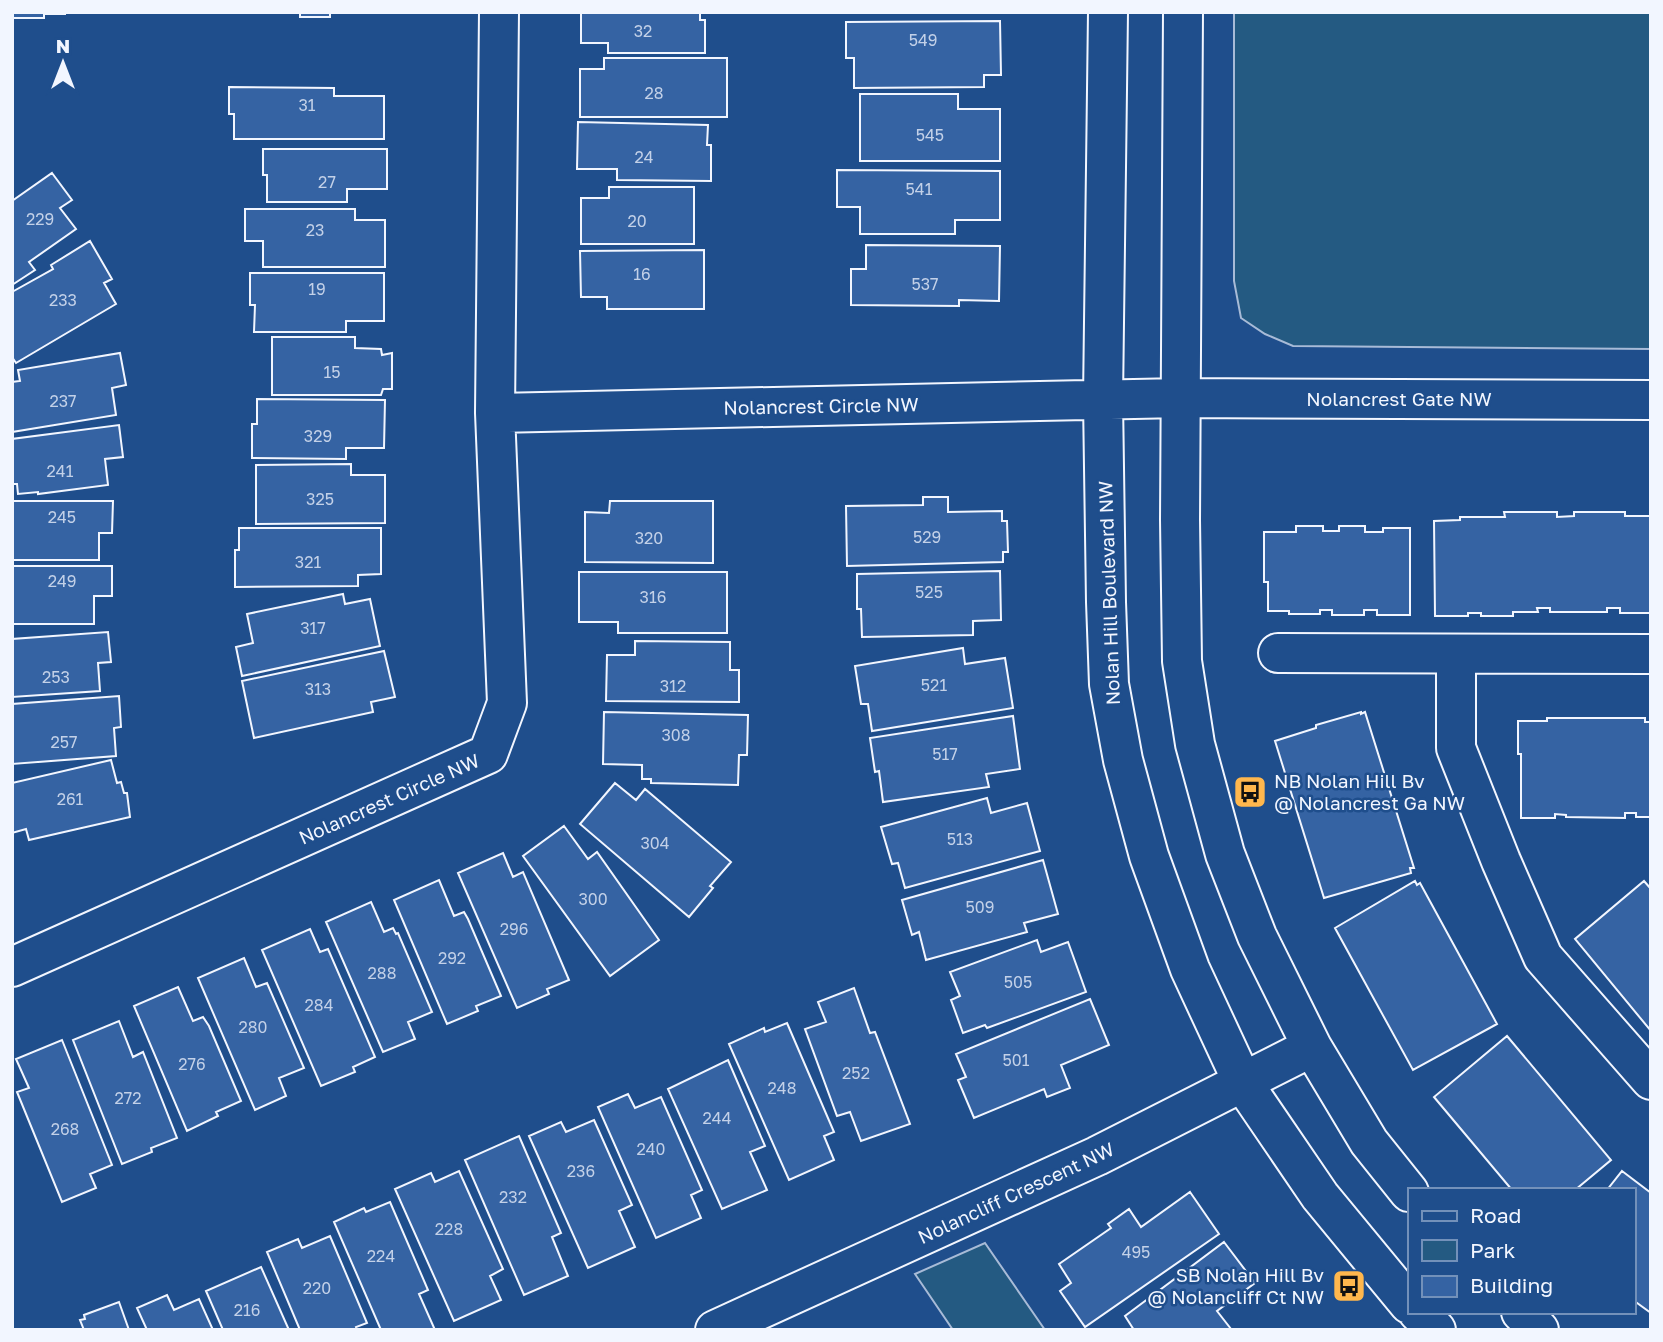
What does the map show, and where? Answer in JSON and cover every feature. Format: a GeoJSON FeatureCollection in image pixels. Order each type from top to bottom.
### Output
{"type":"FeatureCollection","features":[{"type":"Feature","properties":{"kind":"street","name":"Nolancrest Circle NW"},"geometry":{"type":"LineString","coordinates":[[12,967],[488,754],[507,703],[495,412],[499,12]]}},
{"type":"Feature","properties":{"kind":"street","name":"Nolan Hill Boulevard NW"},"geometry":{"type":"LineString","coordinates":[[1108,12],[1103,400],[1109,684],[1122,760],[1149,856],[1190,969],[1243,1083],[1320,1196],[1408,1303]]}},
{"type":"Feature","properties":{"kind":"street"},"geometry":{"type":"LineString","coordinates":[[1183,12],[1164,399],[1182,661],[1195,744],[1230,866],[1257,936],[1312,1047],[1369,1142],[1408,1191]]}},
{"type":"Feature","properties":{"kind":"street","name":"Nolancrest Circle NW"},"geometry":{"type":"LineString","coordinates":[[495,412],[1164,399]]}},
{"type":"Feature","properties":{"kind":"street","name":"Nolancrest Gate NW"},"geometry":{"type":"LineString","coordinates":[[1164,399],[1651,400]]}},
{"type":"Feature","properties":{"kind":"street"},"geometry":{"type":"LineString","coordinates":[[1278,653],[1651,654]]}},
{"type":"Feature","properties":{"kind":"street"},"geometry":{"type":"LineString","coordinates":[[1456,655],[1456,748],[1543,957],[1651,1080]]}},
{"type":"Feature","properties":{"kind":"street","name":"Nolancliff Crescent NW"},"geometry":{"type":"LineString","coordinates":[[715,1330],[1097,1156],[1312,1047]]}},
{"type":"Feature","properties":{"kind":"street"},"geometry":{"type":"LineString","coordinates":[[1420,1314],[1436,1330]]}},
{"type":"Feature","properties":{"kind":"street"},"geometry":{"type":"LineString","coordinates":[[1523,1314],[1539,1330]]}},
{"type":"Feature","properties":{"kind":"green space"},"geometry":{"type":"Polygon","coordinates":[[[1234,12],[1651,12],[1651,349],[1293,346],[1265,334],[1241,318],[1234,281],[1234,12]]]}},
{"type":"Feature","properties":{"kind":"green space"},"geometry":{"type":"Polygon","coordinates":[[[985,1243],[1045,1330],[953,1330],[915,1274],[985,1243]]]}},
{"type":"Feature","properties":{"kind":"building"},"geometry":{"type":"Polygon","coordinates":[[[12,12],[65,14],[44,14],[44,18],[12,18],[12,12]]]}},
{"type":"Feature","properties":{"kind":"building"},"geometry":{"type":"Polygon","coordinates":[[[273,12],[330,12],[330,17],[300,17],[300,13],[273,12]]]}},
{"type":"Feature","properties":{"kind":"building"},"geometry":{"type":"Polygon","coordinates":[[[581,12],[700,12],[700,20],[705,20],[705,53],[608,53],[608,43],[581,43],[581,12]]]}},
{"type":"Feature","properties":{"kind":"building"},"geometry":{"type":"Polygon","coordinates":[[[1000,21],[1001,75],[984,75],[984,87],[854,88],[854,58],[846,58],[846,22],[1000,21]]]}},
{"type":"Feature","properties":{"kind":"building"},"geometry":{"type":"Polygon","coordinates":[[[604,58],[727,58],[727,117],[580,117],[580,69],[604,69],[604,58]]]}},
{"type":"Feature","properties":{"kind":"building"},"geometry":{"type":"Polygon","coordinates":[[[229,87],[334,88],[334,96],[384,96],[384,139],[234,139],[234,114],[229,114],[229,87]]]}},
{"type":"Feature","properties":{"kind":"building"},"geometry":{"type":"Polygon","coordinates":[[[860,94],[958,94],[958,109],[1000,109],[1000,161],[860,161],[860,94]]]}},
{"type":"Feature","properties":{"kind":"building"},"geometry":{"type":"Polygon","coordinates":[[[578,122],[708,125],[711,181],[617,180],[617,169],[577,169],[578,122]]]}},
{"type":"Feature","properties":{"kind":"building"},"geometry":{"type":"Polygon","coordinates":[[[263,149],[387,149],[387,189],[347,189],[347,202],[267,202],[263,149]]]}},
{"type":"Feature","properties":{"kind":"building"},"geometry":{"type":"Polygon","coordinates":[[[837,170],[1000,171],[1000,220],[955,220],[955,234],[860,234],[860,207],[837,207],[837,170]]]}},
{"type":"Feature","properties":{"kind":"building"},"geometry":{"type":"Polygon","coordinates":[[[52,173],[72,200],[60,208],[76,229],[29,262],[35,270],[12,285],[12,201],[52,173]]]}},
{"type":"Feature","properties":{"kind":"building"},"geometry":{"type":"Polygon","coordinates":[[[609,187],[694,187],[694,244],[581,244],[581,198],[609,198],[609,187]]]}},
{"type":"Feature","properties":{"kind":"building"},"geometry":{"type":"Polygon","coordinates":[[[245,209],[355,209],[355,220],[385,220],[385,267],[263,267],[263,241],[245,241],[245,209]]]}},
{"type":"Feature","properties":{"kind":"building"},"geometry":{"type":"Polygon","coordinates":[[[90,241],[112,279],[104,283],[116,304],[16,363],[12,357],[12,292],[53,269],[51,265],[90,241]]]}},
{"type":"Feature","properties":{"kind":"building"},"geometry":{"type":"Polygon","coordinates":[[[866,245],[1000,246],[999,301],[959,300],[959,306],[851,305],[851,269],[866,269],[866,245]]]}},
{"type":"Feature","properties":{"kind":"building"},"geometry":{"type":"Polygon","coordinates":[[[704,250],[704,309],[607,309],[607,297],[581,297],[580,251],[704,250]]]}},
{"type":"Feature","properties":{"kind":"building"},"geometry":{"type":"Polygon","coordinates":[[[250,273],[384,273],[384,321],[346,321],[346,332],[254,332],[255,305],[250,305],[250,273]]]}},
{"type":"Feature","properties":{"kind":"building"},"geometry":{"type":"Polygon","coordinates":[[[272,337],[355,337],[355,348],[381,349],[382,355],[392,353],[392,389],[383,389],[381,395],[272,395],[272,337]]]}},
{"type":"Feature","properties":{"kind":"building"},"geometry":{"type":"Polygon","coordinates":[[[120,353],[126,385],[112,388],[116,415],[12,432],[12,382],[20,381],[18,370],[120,353]]]}},
{"type":"Feature","properties":{"kind":"building"},"geometry":{"type":"Polygon","coordinates":[[[257,399],[385,400],[384,448],[346,448],[346,459],[252,458],[252,424],[257,424],[257,399]]]}},
{"type":"Feature","properties":{"kind":"building"},"geometry":{"type":"Polygon","coordinates":[[[119,425],[123,457],[105,459],[108,485],[18,494],[17,484],[12,484],[12,439],[119,425]]]}},
{"type":"Feature","properties":{"kind":"building"},"geometry":{"type":"Polygon","coordinates":[[[351,464],[351,475],[385,475],[385,523],[256,524],[256,465],[351,464]]]}},
{"type":"Feature","properties":{"kind":"building"},"geometry":{"type":"Polygon","coordinates":[[[923,497],[948,497],[948,512],[1002,511],[1002,521],[1007,521],[1008,552],[1003,552],[1003,562],[847,566],[846,506],[923,505],[923,497]]]}},
{"type":"Feature","properties":{"kind":"building"},"geometry":{"type":"Polygon","coordinates":[[[12,501],[113,501],[112,533],[99,533],[99,560],[12,560],[12,501]]]}},
{"type":"Feature","properties":{"kind":"building"},"geometry":{"type":"Polygon","coordinates":[[[610,501],[713,501],[713,563],[585,562],[585,512],[609,513],[610,501]]]}},
{"type":"Feature","properties":{"kind":"building"},"geometry":{"type":"Polygon","coordinates":[[[1504,512],[1557,512],[1557,517],[1574,516],[1574,512],[1625,512],[1625,516],[1651,516],[1651,613],[1620,613],[1620,608],[1607,608],[1607,612],[1550,612],[1550,608],[1537,608],[1538,612],[1513,612],[1513,616],[1481,616],[1481,613],[1468,613],[1468,616],[1435,616],[1434,521],[1460,520],[1460,517],[1505,517],[1504,512]]]}},
{"type":"Feature","properties":{"kind":"building"},"geometry":{"type":"Polygon","coordinates":[[[1296,526],[1323,526],[1323,531],[1339,531],[1339,526],[1365,526],[1365,532],[1383,532],[1383,528],[1410,528],[1410,615],[1377,615],[1377,610],[1364,610],[1364,615],[1332,615],[1332,610],[1320,610],[1320,614],[1268,611],[1268,582],[1264,582],[1264,532],[1296,532],[1296,526]]]}},
{"type":"Feature","properties":{"kind":"building"},"geometry":{"type":"Polygon","coordinates":[[[239,528],[381,528],[381,574],[358,575],[358,586],[235,587],[235,550],[239,550],[239,528]]]}},
{"type":"Feature","properties":{"kind":"building"},"geometry":{"type":"Polygon","coordinates":[[[12,566],[112,566],[112,596],[94,596],[94,624],[12,624],[12,566]]]}},
{"type":"Feature","properties":{"kind":"building"},"geometry":{"type":"Polygon","coordinates":[[[1000,571],[1001,620],[973,621],[973,635],[862,637],[861,609],[857,609],[857,574],[1000,571]]]}},
{"type":"Feature","properties":{"kind":"building"},"geometry":{"type":"Polygon","coordinates":[[[579,572],[727,572],[727,633],[618,633],[618,622],[579,622],[579,572]]]}},
{"type":"Feature","properties":{"kind":"building"},"geometry":{"type":"Polygon","coordinates":[[[343,594],[345,604],[370,599],[380,646],[242,676],[236,647],[253,643],[247,614],[343,594]]]}},
{"type":"Feature","properties":{"kind":"building"},"geometry":{"type":"Polygon","coordinates":[[[108,632],[111,662],[98,663],[100,691],[12,697],[12,639],[108,632]]]}},
{"type":"Feature","properties":{"kind":"building"},"geometry":{"type":"Polygon","coordinates":[[[635,641],[730,642],[730,670],[739,670],[739,702],[606,701],[607,655],[635,655],[635,641]]]}},
{"type":"Feature","properties":{"kind":"building"},"geometry":{"type":"Polygon","coordinates":[[[963,648],[965,664],[1005,658],[1013,708],[872,731],[868,704],[861,704],[855,666],[963,648]]]}},
{"type":"Feature","properties":{"kind":"building"},"geometry":{"type":"Polygon","coordinates":[[[384,651],[395,697],[371,702],[373,712],[254,738],[242,681],[384,651]]]}},
{"type":"Feature","properties":{"kind":"building"},"geometry":{"type":"Polygon","coordinates":[[[119,696],[121,727],[114,728],[116,756],[12,764],[12,704],[119,696]]]}},
{"type":"Feature","properties":{"kind":"building"},"geometry":{"type":"Polygon","coordinates":[[[604,712],[748,715],[747,755],[739,755],[738,785],[651,783],[651,779],[642,779],[642,765],[603,764],[604,712]]]}},
{"type":"Feature","properties":{"kind":"building"},"geometry":{"type":"Polygon","coordinates":[[[1365,712],[1414,868],[1410,868],[1411,873],[1324,898],[1275,741],[1365,712]]]}},
{"type":"Feature","properties":{"kind":"building"},"geometry":{"type":"Polygon","coordinates":[[[1013,716],[1020,769],[986,774],[989,787],[883,802],[879,771],[875,772],[870,738],[1013,716]]]}},
{"type":"Feature","properties":{"kind":"building"},"geometry":{"type":"Polygon","coordinates":[[[1547,718],[1645,718],[1645,722],[1651,722],[1651,817],[1636,817],[1636,813],[1625,813],[1625,818],[1566,817],[1555,814],[1555,818],[1521,818],[1518,721],[1547,721],[1547,718]]]}},
{"type":"Feature","properties":{"kind":"building"},"geometry":{"type":"Polygon","coordinates":[[[111,760],[117,783],[121,782],[124,793],[127,793],[130,817],[29,840],[26,829],[12,833],[12,783],[111,760]]]}},
{"type":"Feature","properties":{"kind":"building"},"geometry":{"type":"Polygon","coordinates":[[[615,783],[636,800],[645,789],[731,862],[710,886],[713,888],[689,917],[580,824],[615,783]]]}},
{"type":"Feature","properties":{"kind":"building"},"geometry":{"type":"Polygon","coordinates":[[[987,798],[991,813],[1027,803],[1040,851],[905,888],[898,863],[892,864],[881,827],[987,798]]]}},
{"type":"Feature","properties":{"kind":"building"},"geometry":{"type":"Polygon","coordinates":[[[564,826],[588,859],[597,852],[659,940],[610,976],[523,856],[564,826]]]}},
{"type":"Feature","properties":{"kind":"building"},"geometry":{"type":"Polygon","coordinates":[[[503,853],[513,877],[523,872],[569,980],[547,989],[549,994],[517,1008],[458,873],[503,853]]]}},
{"type":"Feature","properties":{"kind":"building"},"geometry":{"type":"Polygon","coordinates":[[[1043,860],[1058,914],[1024,923],[1027,932],[926,960],[919,932],[912,935],[902,900],[1043,860]]]}},
{"type":"Feature","properties":{"kind":"building"},"geometry":{"type":"Polygon","coordinates":[[[439,880],[454,916],[464,912],[468,919],[501,996],[476,1006],[478,1011],[447,1024],[394,900],[439,880]]]}},
{"type":"Feature","properties":{"kind":"building"},"geometry":{"type":"Polygon","coordinates":[[[1415,881],[1417,885],[1420,883],[1497,1024],[1413,1070],[1335,928],[1415,881]]]}},
{"type":"Feature","properties":{"kind":"building"},"geometry":{"type":"Polygon","coordinates":[[[1644,881],[1651,889],[1651,1031],[1575,939],[1644,881]]]}},
{"type":"Feature","properties":{"kind":"building"},"geometry":{"type":"Polygon","coordinates":[[[371,902],[384,932],[393,928],[396,934],[398,933],[432,1012],[408,1022],[415,1039],[383,1052],[326,922],[371,902]]]}},
{"type":"Feature","properties":{"kind":"building"},"geometry":{"type":"Polygon","coordinates":[[[310,929],[320,952],[328,949],[375,1057],[353,1067],[355,1072],[321,1086],[262,950],[310,929]]]}},
{"type":"Feature","properties":{"kind":"building"},"geometry":{"type":"Polygon","coordinates":[[[1037,940],[1041,952],[1068,942],[1086,992],[987,1028],[985,1025],[963,1033],[951,1000],[960,996],[950,972],[1037,940]]]}},
{"type":"Feature","properties":{"kind":"building"},"geometry":{"type":"Polygon","coordinates":[[[244,958],[256,987],[267,983],[304,1068],[279,1078],[286,1096],[255,1110],[198,978],[244,958]]]}},
{"type":"Feature","properties":{"kind":"building"},"geometry":{"type":"Polygon","coordinates":[[[178,987],[193,1021],[203,1017],[209,1026],[241,1101],[216,1112],[218,1116],[187,1131],[134,1006],[178,987]]]}},
{"type":"Feature","properties":{"kind":"building"},"geometry":{"type":"Polygon","coordinates":[[[854,988],[870,1033],[875,1032],[910,1124],[861,1141],[850,1112],[837,1116],[805,1029],[826,1022],[818,1002],[854,988]]]}},
{"type":"Feature","properties":{"kind":"building"},"geometry":{"type":"Polygon","coordinates":[[[1090,999],[1109,1045],[1061,1065],[1070,1088],[1047,1097],[1044,1089],[974,1118],[958,1080],[966,1077],[956,1054],[1090,999]]]}},
{"type":"Feature","properties":{"kind":"building"},"geometry":{"type":"Polygon","coordinates":[[[119,1021],[133,1057],[143,1052],[177,1138],[122,1164],[73,1040],[119,1021]]]}},
{"type":"Feature","properties":{"kind":"building"},"geometry":{"type":"Polygon","coordinates":[[[787,1023],[834,1132],[824,1136],[834,1160],[789,1180],[729,1044],[764,1028],[765,1032],[787,1023]]]}},
{"type":"Feature","properties":{"kind":"building"},"geometry":{"type":"Polygon","coordinates":[[[1507,1036],[1611,1160],[1577,1188],[1510,1188],[1434,1097],[1507,1036]]]}},
{"type":"Feature","properties":{"kind":"building"},"geometry":{"type":"Polygon","coordinates":[[[62,1040],[112,1165],[90,1174],[96,1188],[62,1202],[17,1092],[29,1088],[16,1059],[62,1040]]]}},
{"type":"Feature","properties":{"kind":"building"},"geometry":{"type":"Polygon","coordinates":[[[728,1060],[765,1146],[750,1152],[767,1190],[722,1209],[668,1089],[728,1060]]]}},
{"type":"Feature","properties":{"kind":"building"},"geometry":{"type":"Polygon","coordinates":[[[628,1094],[635,1108],[661,1097],[702,1190],[691,1195],[701,1218],[656,1238],[598,1107],[628,1094]]]}},
{"type":"Feature","properties":{"kind":"building"},"geometry":{"type":"Polygon","coordinates":[[[594,1120],[632,1205],[619,1211],[635,1247],[588,1268],[529,1136],[561,1122],[566,1132],[594,1120]]]}},
{"type":"Feature","properties":{"kind":"building"},"geometry":{"type":"Polygon","coordinates":[[[519,1136],[561,1233],[552,1237],[568,1276],[524,1295],[465,1160],[519,1136]]]}},
{"type":"Feature","properties":{"kind":"building"},"geometry":{"type":"Polygon","coordinates":[[[459,1171],[503,1269],[490,1276],[501,1300],[454,1321],[395,1189],[431,1173],[435,1182],[459,1171]]]}},
{"type":"Feature","properties":{"kind":"building"},"geometry":{"type":"Polygon","coordinates":[[[1622,1171],[1651,1193],[1651,1313],[1635,1301],[1635,1188],[1609,1188],[1622,1171]]]}},
{"type":"Feature","properties":{"kind":"building"},"geometry":{"type":"Polygon","coordinates":[[[1190,1192],[1219,1234],[1085,1327],[1060,1291],[1071,1283],[1059,1264],[1111,1228],[1108,1224],[1129,1209],[1141,1227],[1190,1192]]]}},
{"type":"Feature","properties":{"kind":"building"},"geometry":{"type":"Polygon","coordinates":[[[390,1202],[428,1290],[419,1294],[435,1330],[381,1330],[334,1222],[364,1208],[366,1212],[390,1202]]]}},
{"type":"Feature","properties":{"kind":"building"},"geometry":{"type":"Polygon","coordinates":[[[330,1236],[367,1323],[356,1327],[357,1330],[300,1330],[267,1252],[298,1239],[302,1248],[330,1236]]]}},
{"type":"Feature","properties":{"kind":"building"},"geometry":{"type":"Polygon","coordinates":[[[1224,1242],[1255,1283],[1217,1311],[1231,1329],[1134,1330],[1125,1316],[1224,1242]]]}},
{"type":"Feature","properties":{"kind":"building"},"geometry":{"type":"Polygon","coordinates":[[[261,1267],[289,1330],[223,1330],[206,1291],[261,1267]]]}},
{"type":"Feature","properties":{"kind":"building"},"geometry":{"type":"Polygon","coordinates":[[[167,1295],[174,1310],[199,1299],[213,1330],[147,1330],[137,1308],[167,1295]]]}},
{"type":"Feature","properties":{"kind":"building"},"geometry":{"type":"Polygon","coordinates":[[[119,1302],[129,1330],[84,1330],[80,1320],[85,1319],[84,1315],[119,1302]]]}},
{"type":"Feature","properties":{"kind":"place","name":"NB Nolan Hill Bv @ Nolancrest Ga NW"},"geometry":{"type":"Point","coordinates":[1250,792]}},
{"type":"Feature","properties":{"kind":"place","name":"SB Nolan Hill Bv @ Nolancliff Ct NW"},"geometry":{"type":"Point","coordinates":[1349,1286]}}]}
